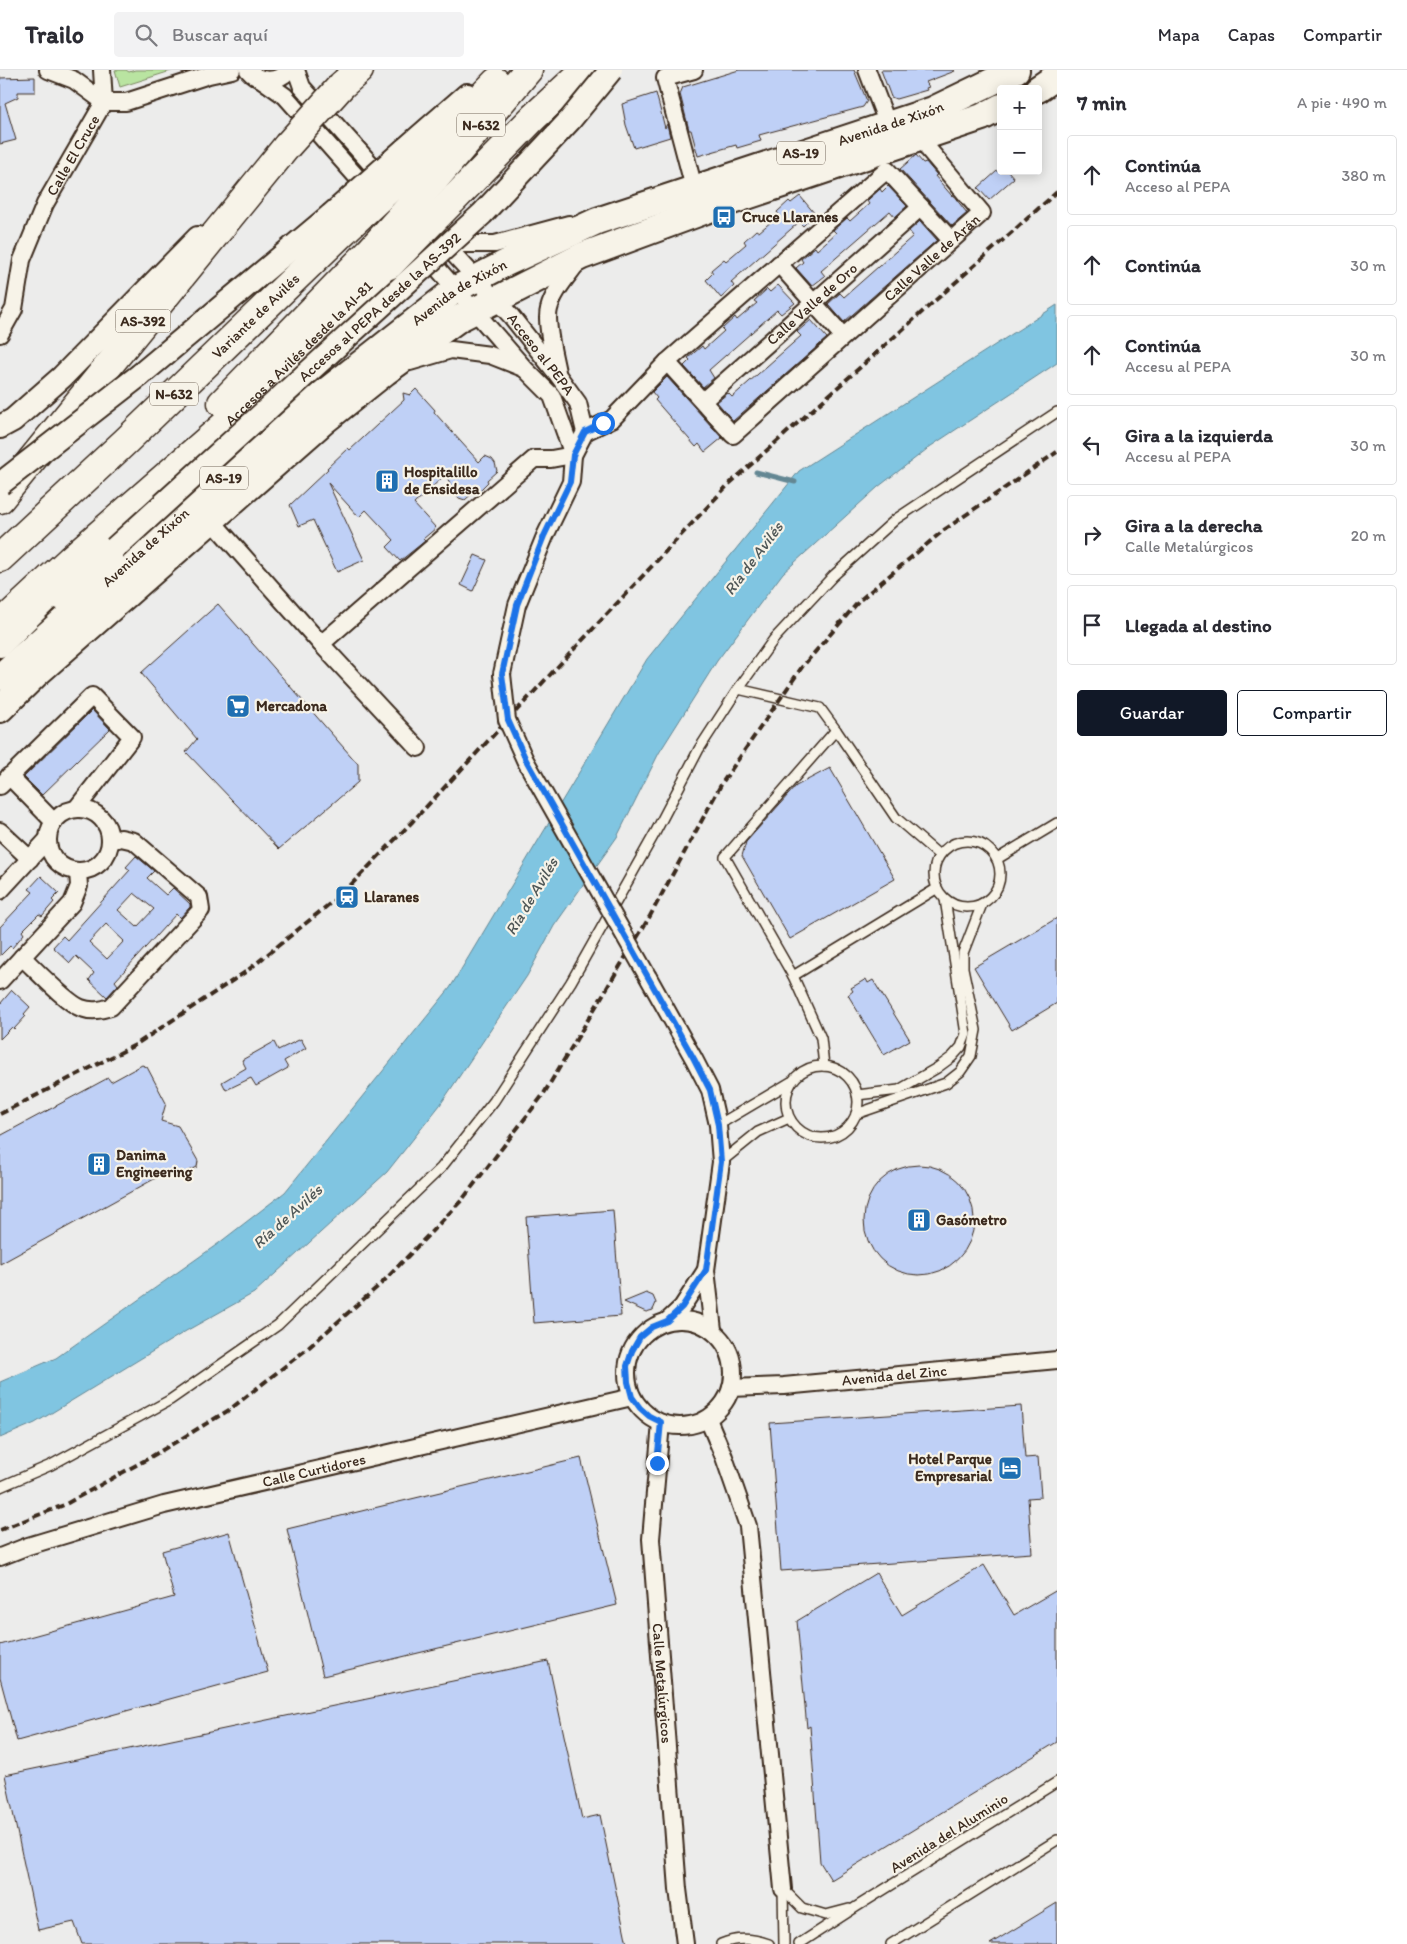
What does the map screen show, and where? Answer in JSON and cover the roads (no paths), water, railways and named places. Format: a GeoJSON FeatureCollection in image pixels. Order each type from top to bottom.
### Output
{"type":"FeatureCollection","features":[{"type":"Feature","properties":{"kind":"highway","name":"Variante de Avilés"},"geometry":{"type":"LineString","coordinates":[[70,560],[380,258],[418,164],[508,70]]}},
{"type":"Feature","properties":{"kind":"highway","name":"Variante de Avilés"},"geometry":{"type":"LineString","coordinates":[[0,558],[133,434],[339,222],[418,164],[528,70]]}},
{"type":"Feature","properties":{"kind":"highway","name":"Accesos a Avilés desde la AI-81"},"geometry":{"type":"LineString","coordinates":[[0,624],[70,560],[234,417],[380,258],[452,201],[534,117],[585,70]]}},
{"type":"Feature","properties":{"kind":"highway","name":"AS-392"},"geometry":{"type":"LineString","coordinates":[[0,499],[162,297],[287,146],[350,77]]}},
{"type":"Feature","properties":{"kind":"main road"},"geometry":{"type":"LineString","coordinates":[[418,164],[496,70]]}},
{"type":"Feature","properties":{"kind":"main road","name":"Accesos al PEPA desde la AS-392"},"geometry":{"type":"LineString","coordinates":[[0,648],[115,548],[482,214],[570,120],[611,70]]}},
{"type":"Feature","properties":{"kind":"main road","name":"Avenida de Xixón"},"geometry":{"type":"LineString","coordinates":[[0,678],[193,504],[298,414],[466,283],[597,221],[933,110],[1016,70]]}},
{"type":"Feature","properties":{"kind":"main road"},"geometry":{"type":"LineString","coordinates":[[1042,86],[1057,76]]}},
{"type":"Feature","properties":{"kind":"main road","name":"Avenida de Xixón"},"geometry":{"type":"LineString","coordinates":[[0,709],[36,674],[325,420],[384,372],[455,321],[582,256],[720,205],[982,117],[997,109]]}},
{"type":"Feature","properties":{"kind":"main road"},"geometry":{"type":"LineString","coordinates":[[0,427],[13,420],[62,377],[287,146]]}},
{"type":"Feature","properties":{"kind":"main road"},"geometry":{"type":"LineString","coordinates":[[0,484],[339,222]]}},
{"type":"Feature","properties":{"kind":"main road","name":"Accesos al PEPA desde la AS-392"},"geometry":{"type":"LineString","coordinates":[[0,648],[234,417]]}},
{"type":"Feature","properties":{"kind":"street"},"geometry":{"type":"LineString","coordinates":[[48,70],[74,80],[104,102]]}},
{"type":"Feature","properties":{"kind":"street"},"geometry":{"type":"LineString","coordinates":[[102,70],[104,102]]}},
{"type":"Feature","properties":{"kind":"street","name":"Calle El Cruce"},"geometry":{"type":"LineString","coordinates":[[0,334],[14,309],[22,260],[45,204],[104,102],[126,102],[209,75],[232,70]]}},
{"type":"Feature","properties":{"kind":"street"},"geometry":{"type":"LineString","coordinates":[[255,75],[275,80],[289,70]]}},
{"type":"Feature","properties":{"kind":"street"},"geometry":{"type":"LineString","coordinates":[[296,70],[302,87],[441,241],[466,283],[485,305]]}},
{"type":"Feature","properties":{"kind":"street"},"geometry":{"type":"LineString","coordinates":[[694,70],[665,78],[694,188]]}},
{"type":"Feature","properties":{"kind":"street"},"geometry":{"type":"LineString","coordinates":[[868,70],[888,125]]}},
{"type":"Feature","properties":{"kind":"street"},"geometry":{"type":"LineString","coordinates":[[255,75],[285,96],[485,305],[525,369],[552,396],[573,455]]}},
{"type":"Feature","properties":{"kind":"street","name":"Calle Valle de Arán"},"geometry":{"type":"LineString","coordinates":[[702,401],[733,435],[982,213],[928,150]]}},
{"type":"Feature","properties":{"kind":"street"},"geometry":{"type":"LineString","coordinates":[[713,1330],[706,1270],[721,1162],[718,1125],[710,1090],[526,760],[508,720],[502,674],[517,605],[544,536],[570,482],[573,455],[585,432],[612,418],[667,362],[888,170],[951,240]]}},
{"type":"Feature","properties":{"kind":"street","name":"Calle Valle de Oro"},"geometry":{"type":"LineString","coordinates":[[702,401],[921,208]]}},
{"type":"Feature","properties":{"kind":"street"},"geometry":{"type":"LineString","coordinates":[[441,241],[462,244],[495,244],[565,225],[597,221]]}},
{"type":"Feature","properties":{"kind":"street"},"geometry":{"type":"LineString","coordinates":[[557,374],[548,310],[559,287],[582,256]]}},
{"type":"Feature","properties":{"kind":"street"},"geometry":{"type":"LineString","coordinates":[[779,264],[843,336]]}},
{"type":"Feature","properties":{"kind":"street","name":"Acceso al PEPA"},"geometry":{"type":"LineString","coordinates":[[485,305],[557,374],[578,403],[585,432]]}},
{"type":"Feature","properties":{"kind":"street"},"geometry":{"type":"LineString","coordinates":[[384,372],[421,358],[451,350],[490,355],[525,369]]}},
{"type":"Feature","properties":{"kind":"street"},"geometry":{"type":"LineString","coordinates":[[667,362],[702,401]]}},
{"type":"Feature","properties":{"kind":"street"},"geometry":{"type":"LineString","coordinates":[[321,644],[534,459],[573,455]]}},
{"type":"Feature","properties":{"kind":"street"},"geometry":{"type":"LineString","coordinates":[[212,521],[321,644],[418,748]]}},
{"type":"Feature","properties":{"kind":"street"},"geometry":{"type":"LineString","coordinates":[[54,822],[5,781],[92,696],[132,737],[76,810]]}},
{"type":"Feature","properties":{"kind":"street"},"geometry":{"type":"LineString","coordinates":[[0,891],[47,840],[54,822],[66,812],[76,810],[88,811],[98,816],[107,827],[110,841],[106,857],[93,869],[78,872],[61,866],[50,853],[47,840]]}},
{"type":"Feature","properties":{"kind":"street"},"geometry":{"type":"LineString","coordinates":[[0,831],[30,859]]}},
{"type":"Feature","properties":{"kind":"street"},"geometry":{"type":"LineString","coordinates":[[22,957],[67,998],[81,1008],[97,1011],[111,1007],[201,910],[198,896],[134,841],[122,838],[110,841]]}},
{"type":"Feature","properties":{"kind":"street"},"geometry":{"type":"LineString","coordinates":[[0,981],[72,903],[79,886],[78,872]]}},
{"type":"Feature","properties":{"kind":"street"},"geometry":{"type":"LineString","coordinates":[[667,1321],[682,1307],[706,1270]]}},
{"type":"Feature","properties":{"kind":"street"},"geometry":{"type":"LineString","coordinates":[[683,1320],[699,1323],[713,1330],[724,1342],[731,1356],[734,1372],[731,1388],[726,1400],[718,1411],[708,1419],[693,1425],[677,1426],[661,1422],[644,1412],[632,1397],[628,1382],[627,1366],[632,1351],[640,1337],[652,1327],[667,1321],[683,1320]]}},
{"type":"Feature","properties":{"kind":"street","name":"Avenida del Zinc"},"geometry":{"type":"LineString","coordinates":[[731,1388],[784,1386],[1057,1360]]}},
{"type":"Feature","properties":{"kind":"street","name":"Calle Curtidores"},"geometry":{"type":"LineString","coordinates":[[0,1557],[28,1546],[164,1505],[632,1397]]}},
{"type":"Feature","properties":{"kind":"street"},"geometry":{"type":"LineString","coordinates":[[708,1419],[748,1526],[783,1889]]}},
{"type":"Feature","properties":{"kind":"street","name":"Calle Metalúrgicos"},"geometry":{"type":"LineString","coordinates":[[661,1422],[651,1539],[678,1889],[685,1944]]}},
{"type":"Feature","properties":{"kind":"lane"},"geometry":{"type":"LineString","coordinates":[[0,1487],[51,1465],[170,1400],[278,1325],[441,1168],[494,1101],[571,982],[699,749],[738,689],[774,639],[833,576],[896,519],[1057,412]]}},
{"type":"Feature","properties":{"kind":"lane"},"geometry":{"type":"LineString","coordinates":[[738,689],[820,708],[896,818],[939,855]]}},
{"type":"Feature","properties":{"kind":"lane"},"geometry":{"type":"LineString","coordinates":[[824,1066],[821,1038],[793,976],[725,857],[836,730]]}},
{"type":"Feature","properties":{"kind":"lane"},"geometry":{"type":"LineString","coordinates":[[997,859],[1057,823]]}},
{"type":"Feature","properties":{"kind":"lane"},"geometry":{"type":"LineString","coordinates":[[969,840],[986,846],[997,859],[1001,876],[995,893],[982,904],[964,908],[948,902],[936,889],[933,872],[939,855],[952,844],[969,840]]}},
{"type":"Feature","properties":{"kind":"lane"},"geometry":{"type":"LineString","coordinates":[[793,976],[936,889]]}},
{"type":"Feature","properties":{"kind":"lane"},"geometry":{"type":"LineString","coordinates":[[857,1095],[898,1090],[937,1068],[952,1057],[961,1047],[966,1034],[945,899]]}},
{"type":"Feature","properties":{"kind":"lane"},"geometry":{"type":"LineString","coordinates":[[856,1114],[946,1083],[960,1072],[971,1056],[976,1030],[963,968],[963,953],[982,904]]}},
{"type":"Feature","properties":{"kind":"lane"},"geometry":{"type":"LineString","coordinates":[[718,1125],[792,1082],[806,1069],[824,1066],[836,1069],[847,1076],[854,1086],[857,1095],[856,1114],[850,1124],[841,1132],[830,1137],[818,1138],[806,1135],[796,1128],[789,1118],[786,1106],[786,1093],[792,1082]]}},
{"type":"Feature","properties":{"kind":"lane"},"geometry":{"type":"LineString","coordinates":[[721,1162],[758,1132],[789,1118]]}},
{"type":"Feature","properties":{"kind":"lane","name":"Avenida del Aluminio"},"geometry":{"type":"LineString","coordinates":[[800,1944],[1057,1782]]}},
{"type":"Feature","properties":{"kind":"lane"},"geometry":{"type":"LineString","coordinates":[[891,1944],[1057,1840]]}},
{"type":"Feature","properties":{"kind":"lane"},"geometry":{"type":"LineString","coordinates":[[783,1889],[802,1908],[826,1915],[856,1907]]}},
{"type":"Feature","properties":{"kind":"lane"},"geometry":{"type":"LineString","coordinates":[[783,1889],[784,1944]]}},
{"type":"Feature","properties":{"kind":"lane"},"geometry":{"type":"LineString","coordinates":[[721,1944],[732,1939],[755,1939],[769,1944]]}},
{"type":"Feature","properties":{"kind":"water","name":"Ría de Avilés"},"geometry":{"type":"Polygon","coordinates":[[[1057,305],[1057,363],[931,446],[878,487],[783,573],[717,661],[659,753],[617,837],[554,926],[527,976],[440,1105],[387,1172],[254,1293],[186,1331],[35,1423],[0,1438],[0,1382],[56,1358],[219,1243],[285,1192],[450,988],[647,659],[799,471],[1057,305]]]}},
{"type":"Feature","properties":{"kind":"waterway"},"geometry":{"type":"LineString","coordinates":[[756,472],[795,482]]}},
{"type":"Feature","properties":{"kind":"railway"},"geometry":{"type":"LineString","coordinates":[[0,1114],[135,1045],[247,971],[343,893],[728,485],[1057,192]]}},
{"type":"Feature","properties":{"kind":"railway"},"geometry":{"type":"LineString","coordinates":[[0,1530],[64,1505],[149,1458],[229,1410],[307,1349],[383,1282],[462,1200],[543,1095],[650,916],[722,783],[802,667],[860,600],[944,530],[1057,452]]}},
{"type":"Feature","properties":{"kind":"place","name":"Cruce Llaranes"},"geometry":{"type":"Point","coordinates":[724,217]}},
{"type":"Feature","properties":{"kind":"place","name":"Hospitalillo de Ensidesa"},"geometry":{"type":"Point","coordinates":[387,481]}},
{"type":"Feature","properties":{"kind":"place","name":"Mercadona"},"geometry":{"type":"Point","coordinates":[238,706]}},
{"type":"Feature","properties":{"kind":"place","name":"Llaranes"},"geometry":{"type":"Point","coordinates":[347,897]}},
{"type":"Feature","properties":{"kind":"place","name":"Danima Engineering"},"geometry":{"type":"Point","coordinates":[99,1164]}},
{"type":"Feature","properties":{"kind":"place","name":"Gasómetro"},"geometry":{"type":"Point","coordinates":[919,1220]}},
{"type":"Feature","properties":{"kind":"place","name":"Hotel Parque Empresarial"},"geometry":{"type":"Point","coordinates":[1010,1468]}}]}
